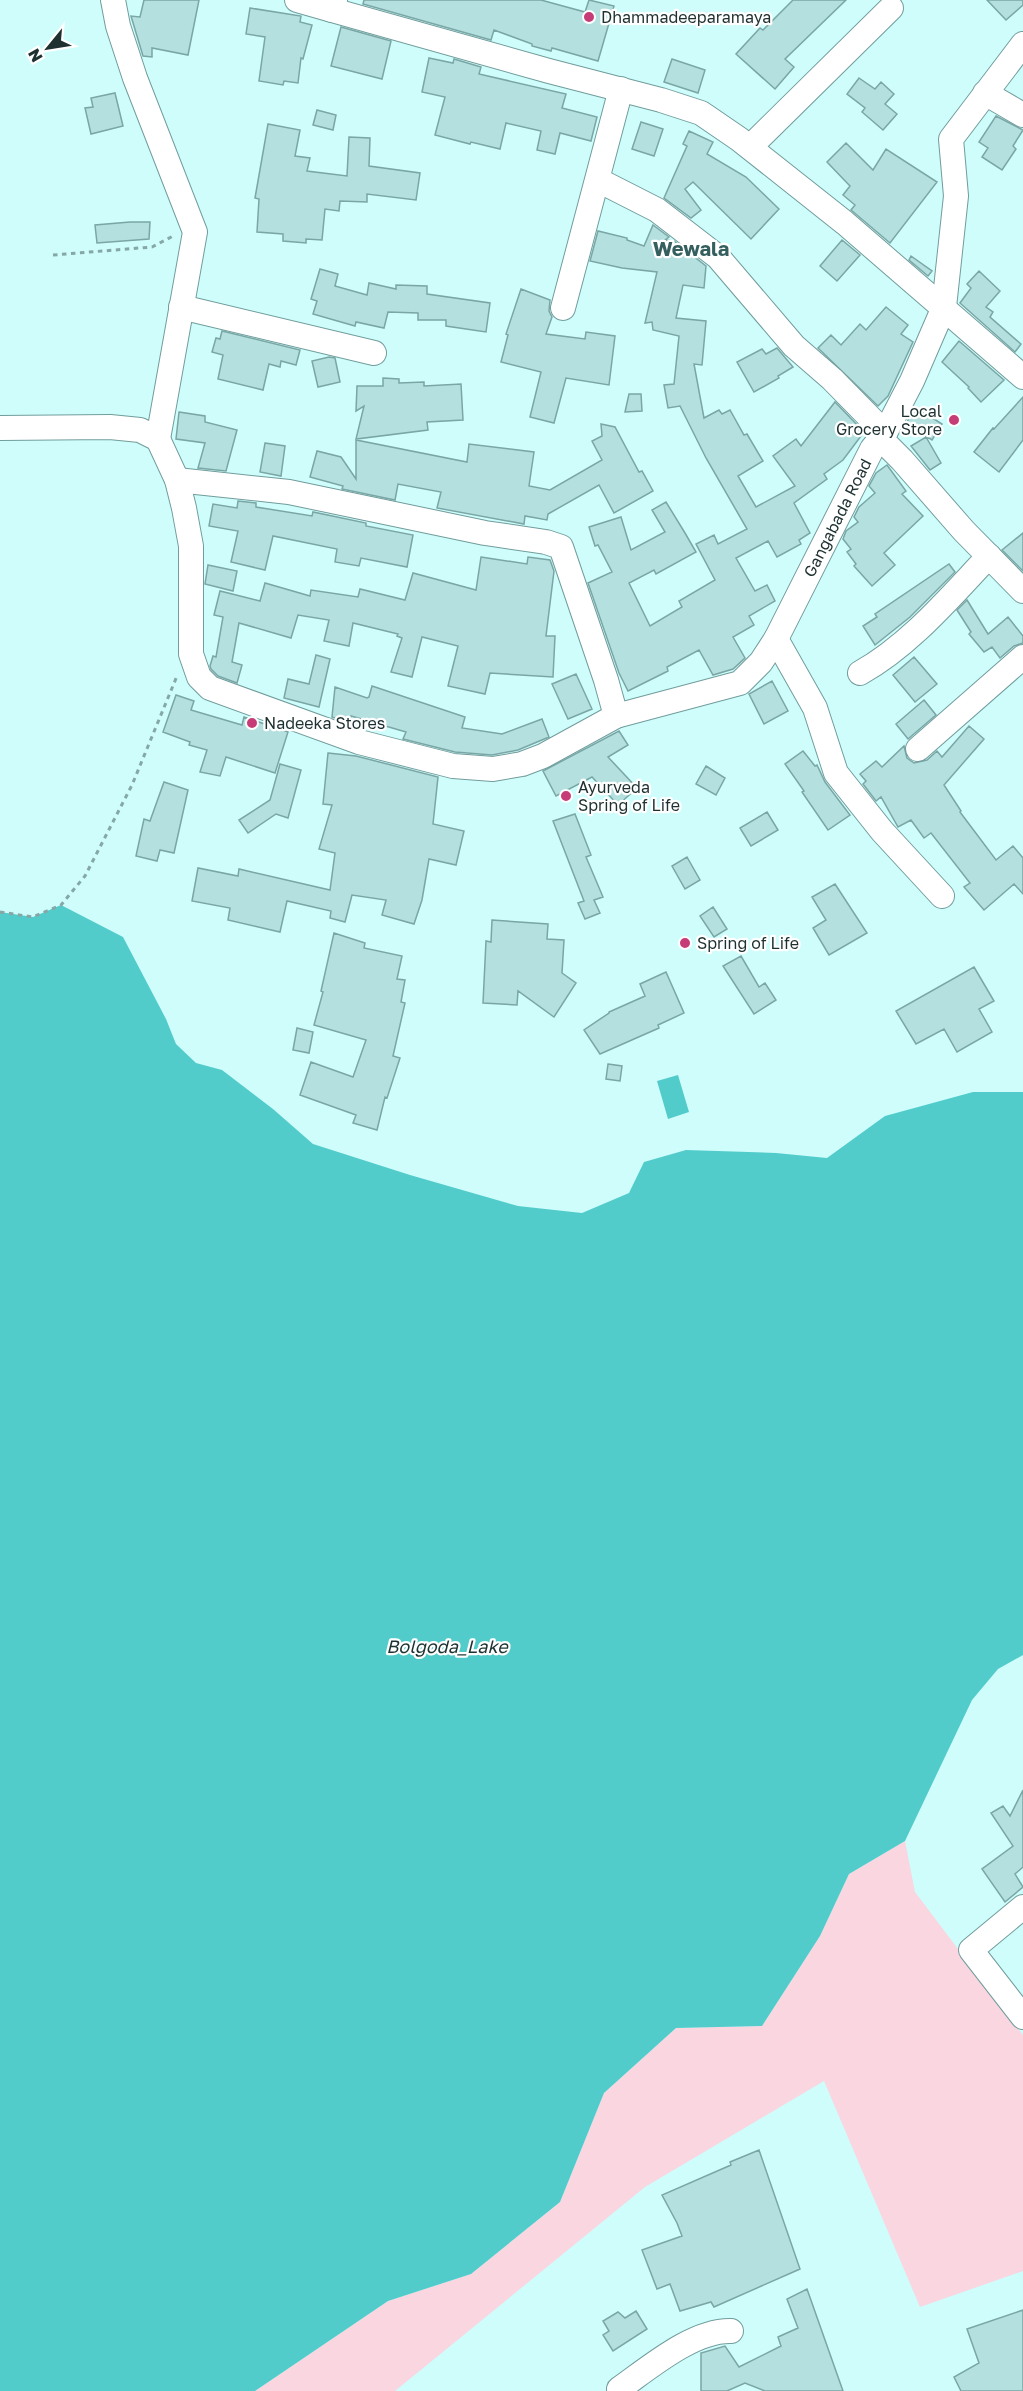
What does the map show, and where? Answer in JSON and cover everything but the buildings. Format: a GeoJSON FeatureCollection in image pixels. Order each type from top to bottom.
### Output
{"type":"FeatureCollection","features":[{"type":"Feature","properties":{"kind":"street"},"geometry":{"type":"LineString","coordinates":[[113,0],[118,26],[135,78],[195,232],[158,439],[177,480],[191,546],[191,654]]}},
{"type":"Feature","properties":{"kind":"street"},"geometry":{"type":"LineString","coordinates":[[297,0],[334,5],[549,72],[621,89],[701,113],[750,147],[845,223],[1023,377]]}},
{"type":"Feature","properties":{"kind":"street"},"geometry":{"type":"LineString","coordinates":[[750,147],[891,8]]}},
{"type":"Feature","properties":{"kind":"street","name":"Gangabada Road"},"geometry":{"type":"LineString","coordinates":[[191,654],[199,676],[210,688],[359,742],[453,766],[494,769],[522,764],[543,756],[616,716],[740,683],[761,662],[776,639],[872,449],[883,435],[912,381],[944,307],[956,196],[951,139],[1023,44]]}},
{"type":"Feature","properties":{"kind":"street"},"geometry":{"type":"LineString","coordinates":[[564,308],[621,89]]}},
{"type":"Feature","properties":{"kind":"street"},"geometry":{"type":"LineString","coordinates":[[985,93],[1023,115]]}},
{"type":"Feature","properties":{"kind":"street"},"geometry":{"type":"LineString","coordinates":[[598,180],[657,210],[718,257],[794,346],[832,379],[989,556],[1023,591]]}},
{"type":"Feature","properties":{"kind":"street"},"geometry":{"type":"LineString","coordinates":[[181,307],[374,353]]}},
{"type":"Feature","properties":{"kind":"street"},"geometry":{"type":"LineString","coordinates":[[0,428],[140,430],[158,439]]}},
{"type":"Feature","properties":{"kind":"street"},"geometry":{"type":"LineString","coordinates":[[177,480],[289,492],[485,533],[546,542],[561,547],[616,716]]}},
{"type":"Feature","properties":{"kind":"street"},"geometry":{"type":"LineString","coordinates":[[861,673],[878,663],[913,632],[989,556]]}},
{"type":"Feature","properties":{"kind":"street"},"geometry":{"type":"LineString","coordinates":[[776,639],[815,708],[836,772],[882,831],[942,896]]}},
{"type":"Feature","properties":{"kind":"street"},"geometry":{"type":"LineString","coordinates":[[918,748],[1023,657]]}},
{"type":"Feature","properties":{"kind":"street"},"geometry":{"type":"LineString","coordinates":[[1023,1907],[971,1950],[1023,2017]]}},
{"type":"Feature","properties":{"kind":"street"},"geometry":{"type":"LineString","coordinates":[[620,2391],[619,2389],[683,2345],[720,2330],[731,2331]]}},
{"type":"Feature","properties":{"kind":"path"},"geometry":{"type":"LineString","coordinates":[[53,255],[152,247],[172,235],[195,232]]}},
{"type":"Feature","properties":{"kind":"path"},"geometry":{"type":"LineString","coordinates":[[0,912],[33,917],[61,905],[85,876],[132,785],[178,674],[191,654]]}},
{"type":"Feature","properties":{"kind":"shaded area"},"geometry":{"type":"Polygon","coordinates":[[[905,1841],[915,1892],[1023,2035],[1023,2271],[920,2307],[824,2081],[645,2187],[395,2391],[255,2391],[388,2301],[471,2274],[560,2202],[604,2093],[676,2028],[762,2026],[820,1936],[849,1874],[905,1841]]]}},
{"type":"Feature","properties":{"kind":"water","name":"Bolgoda_Lake"},"geometry":{"type":"Polygon","coordinates":[[[61,905],[123,937],[166,1019],[176,1044],[196,1063],[222,1070],[273,1109],[313,1144],[518,1206],[582,1213],[629,1193],[644,1162],[686,1150],[776,1153],[827,1158],[885,1116],[973,1092],[1023,1092],[1023,1655],[998,1669],[972,1700],[905,1841],[849,1874],[820,1936],[762,2026],[676,2028],[604,2093],[560,2202],[471,2274],[388,2301],[255,2391],[0,2391],[0,912],[33,917],[61,905]]]}},
{"type":"Feature","properties":{"kind":"water"},"geometry":{"type":"Polygon","coordinates":[[[678,1075],[689,1112],[668,1119],[657,1081],[678,1075]]]}},
{"type":"Feature","properties":{"kind":"place","name":"Dhammadeeparamaya"},"geometry":{"type":"Point","coordinates":[589,17]}},
{"type":"Feature","properties":{"kind":"place","name":"Local Grocery Store"},"geometry":{"type":"Point","coordinates":[954,420]}},
{"type":"Feature","properties":{"kind":"place","name":"Nadeeka Stores"},"geometry":{"type":"Point","coordinates":[252,723]}},
{"type":"Feature","properties":{"kind":"place","name":"Ayurveda Spring of Life"},"geometry":{"type":"Point","coordinates":[566,796]}},
{"type":"Feature","properties":{"kind":"place","name":"Spring of Life"},"geometry":{"type":"Point","coordinates":[685,943]}},
{"type":"Feature","properties":{"kind":"district","name":"Wewala"},"geometry":{"type":"Point","coordinates":[691,248]}}]}
